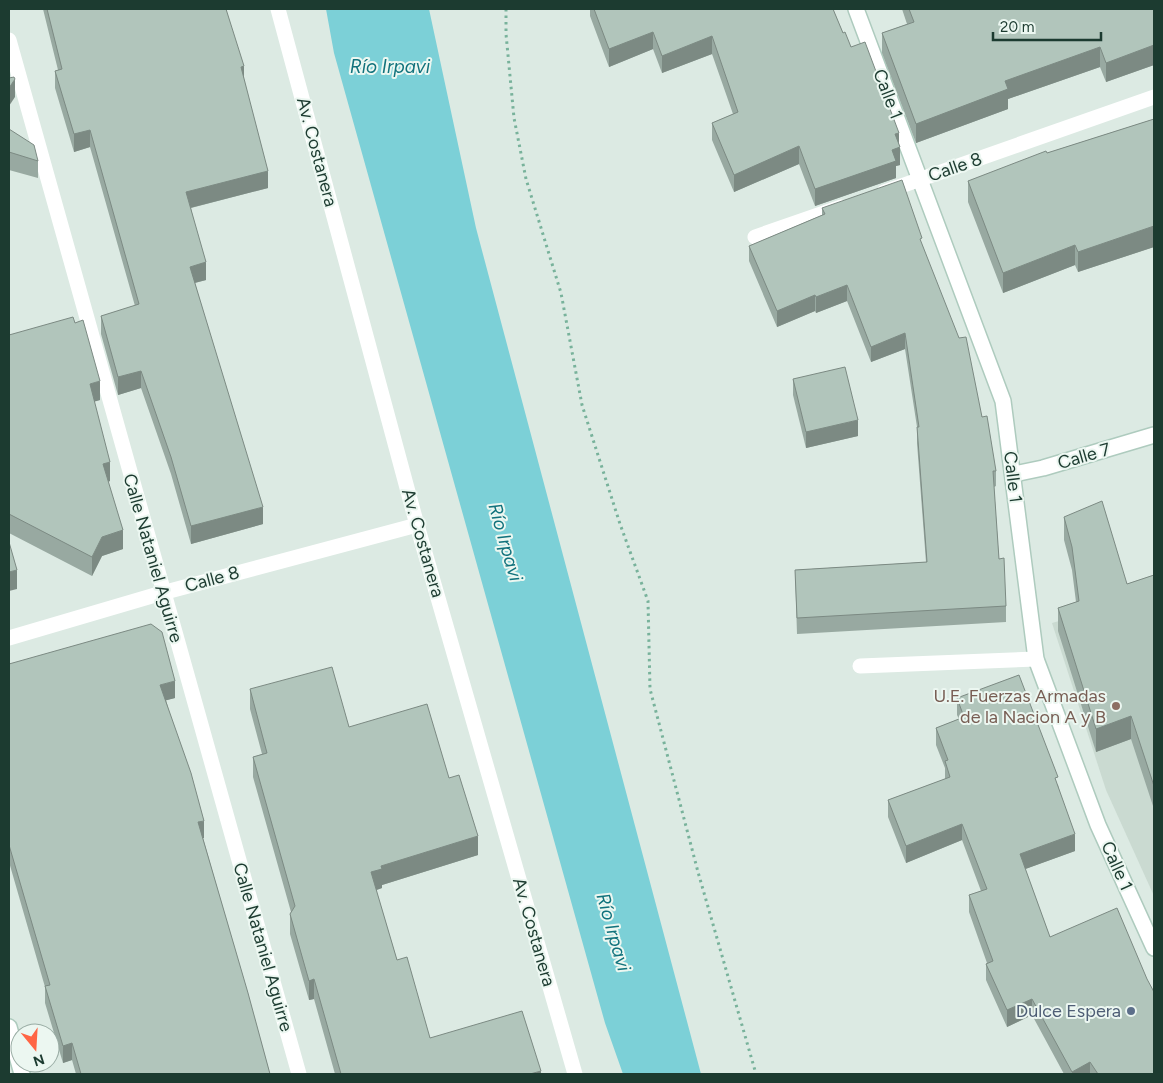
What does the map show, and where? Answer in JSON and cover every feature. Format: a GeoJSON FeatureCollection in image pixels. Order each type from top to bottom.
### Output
{"type":"FeatureCollection","features":[{"type":"Feature","properties":{"kind":"street","name":"Av. Costanera"},"geometry":{"type":"LineString","coordinates":[[278,9],[417,524],[575,1074]]}},
{"type":"Feature","properties":{"kind":"street","name":"Calle 1"},"geometry":{"type":"LineString","coordinates":[[856,9],[1003,401],[1014,474],[1036,659],[1098,825],[1154,948]]}},
{"type":"Feature","properties":{"kind":"street","name":"Calle Nataniel Aguirre"},"geometry":{"type":"LineString","coordinates":[[9,40],[162,593],[299,1074]]}},
{"type":"Feature","properties":{"kind":"street","name":"Calle 8"},"geometry":{"type":"LineString","coordinates":[[756,237],[1154,97]]}},
{"type":"Feature","properties":{"kind":"street","name":"Calle 7"},"geometry":{"type":"LineString","coordinates":[[1014,474],[1043,468],[1154,435]]}},
{"type":"Feature","properties":{"kind":"street","name":"Calle 8"},"geometry":{"type":"LineString","coordinates":[[9,638],[162,593],[417,524]]}},
{"type":"Feature","properties":{"kind":"street"},"geometry":{"type":"LineString","coordinates":[[860,666],[1036,659]]}},
{"type":"Feature","properties":{"kind":"street"},"geometry":{"type":"LineString","coordinates":[[9,1027],[22,1074]]}},
{"type":"Feature","properties":{"kind":"path"},"geometry":{"type":"LineString","coordinates":[[506,9],[506,34],[514,118],[526,179],[561,293],[582,405],[620,524],[648,601],[650,689],[698,872],[756,1074]]}},
{"type":"Feature","properties":{"kind":"shaded area","name":"U.E. Fuerzas Armadas de la Nacion A y B"},"geometry":{"type":"Polygon","coordinates":[[[1154,594],[1154,896],[1106,790],[1052,623],[1154,594]]]}},
{"type":"Feature","properties":{"kind":"water","name":"Río Irpavi"},"geometry":{"type":"Polygon","coordinates":[[[326,9],[429,9],[476,228],[701,1074],[623,1074],[605,1023],[334,53],[326,9]]]}},
{"type":"Feature","properties":{"kind":"building"},"geometry":{"type":"Polygon","coordinates":[[[47,9],[226,9],[244,66],[241,67],[268,171],[186,192],[206,262],[190,267],[263,507],[191,526],[171,457],[141,371],[118,377],[101,316],[139,304],[90,130],[74,134],[55,71],[62,69],[47,9]]]}},
{"type":"Feature","properties":{"kind":"building"},"geometry":{"type":"Polygon","coordinates":[[[594,9],[833,9],[851,47],[865,42],[899,133],[895,134],[900,147],[892,150],[896,161],[815,189],[799,146],[734,175],[712,123],[738,112],[712,36],[662,56],[653,32],[609,49],[594,9]]]}},
{"type":"Feature","properties":{"kind":"building"},"geometry":{"type":"Polygon","coordinates":[[[909,9],[1154,9],[1154,45],[1106,63],[1100,47],[1005,81],[1008,89],[916,124],[882,33],[914,22],[909,9]]]}},
{"type":"Feature","properties":{"kind":"building"},"geometry":{"type":"Polygon","coordinates":[[[14,77],[15,79],[9,88],[9,78],[14,77]]]}},
{"type":"Feature","properties":{"kind":"building"},"geometry":{"type":"Polygon","coordinates":[[[1154,119],[1154,226],[1078,252],[1075,245],[1003,273],[968,181],[1046,151],[1047,153],[1154,119]]]}},
{"type":"Feature","properties":{"kind":"building"},"geometry":{"type":"Polygon","coordinates":[[[9,129],[34,145],[38,161],[9,152],[9,129]]]}},
{"type":"Feature","properties":{"kind":"building"},"geometry":{"type":"Polygon","coordinates":[[[902,180],[922,238],[920,239],[959,338],[966,337],[982,417],[987,416],[996,471],[993,471],[999,559],[1004,558],[1006,606],[797,618],[795,570],[927,562],[917,427],[919,427],[905,333],[871,347],[847,285],[816,297],[815,295],[777,311],[749,246],[825,214],[822,208],[902,180]]]}},
{"type":"Feature","properties":{"kind":"building"},"geometry":{"type":"Polygon","coordinates":[[[73,317],[75,323],[83,320],[100,381],[90,384],[110,462],[103,464],[123,530],[102,537],[92,557],[9,514],[9,335],[73,317]]]}},
{"type":"Feature","properties":{"kind":"building"},"geometry":{"type":"Polygon","coordinates":[[[845,367],[858,420],[806,432],[793,379],[845,367]]]}},
{"type":"Feature","properties":{"kind":"building"},"geometry":{"type":"Polygon","coordinates":[[[1102,501],[1127,584],[1154,575],[1154,786],[1131,716],[1096,729],[1058,608],[1079,601],[1072,547],[1064,517],[1102,501]]]}},
{"type":"Feature","properties":{"kind":"building"},"geometry":{"type":"Polygon","coordinates":[[[9,542],[17,570],[9,572],[9,542]]]}},
{"type":"Feature","properties":{"kind":"building"},"geometry":{"type":"Polygon","coordinates":[[[151,624],[162,632],[175,681],[160,685],[191,773],[204,821],[198,822],[270,1074],[81,1074],[72,1043],[63,1046],[60,1036],[60,1023],[56,1023],[45,986],[50,985],[9,845],[9,664],[151,624]]]}},
{"type":"Feature","properties":{"kind":"building"},"geometry":{"type":"Polygon","coordinates":[[[332,667],[349,727],[427,704],[449,778],[459,775],[478,836],[381,866],[382,869],[371,872],[397,960],[407,957],[430,1038],[522,1011],[541,1071],[530,1074],[341,1074],[314,979],[309,981],[290,914],[295,906],[253,757],[267,753],[250,689],[332,667]]]}},
{"type":"Feature","properties":{"kind":"building"},"geometry":{"type":"Polygon","coordinates":[[[1019,675],[1058,777],[1055,778],[1075,834],[1020,854],[1050,937],[1117,908],[1154,992],[1154,1074],[1098,1074],[1090,1062],[1072,1072],[1032,999],[1007,1010],[986,964],[993,961],[969,895],[987,889],[962,824],[906,846],[888,800],[950,777],[945,761],[948,760],[936,728],[964,717],[957,698],[1019,675]]]}},
{"type":"Feature","properties":{"kind":"place","name":"U.E. Fuerzas Armadas de la Nacion A y B"},"geometry":{"type":"Point","coordinates":[1116,706]}},
{"type":"Feature","properties":{"kind":"place","name":"Dulce Espera"},"geometry":{"type":"Point","coordinates":[1131,1011]}}]}
